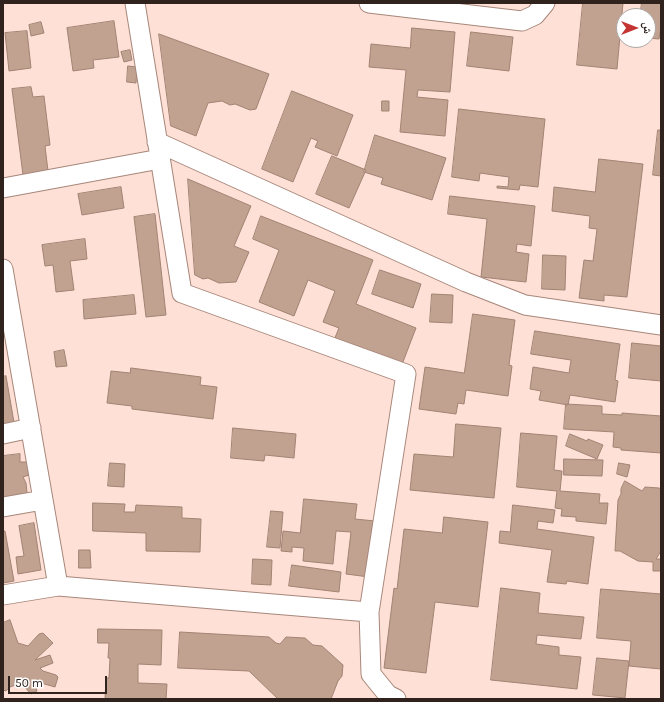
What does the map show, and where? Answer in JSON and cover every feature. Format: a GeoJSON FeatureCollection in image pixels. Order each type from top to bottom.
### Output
{"type":"FeatureCollection","features":[{"type":"Feature","properties":{"kind":"street"},"geometry":{"type":"LineString","coordinates":[[135,3],[182,293],[406,374],[369,612],[371,674],[388,695],[396,699]]}},
{"type":"Feature","properties":{"kind":"street"},"geometry":{"type":"LineString","coordinates":[[368,3],[522,21],[535,15],[545,3]]}},
{"type":"Feature","properties":{"kind":"street"},"geometry":{"type":"LineString","coordinates":[[3,188],[159,150],[466,282],[525,305],[661,325]]}},
{"type":"Feature","properties":{"kind":"street"},"geometry":{"type":"LineString","coordinates":[[3,269],[10,352],[31,428],[58,586]]}},
{"type":"Feature","properties":{"kind":"street"},"geometry":{"type":"LineString","coordinates":[[3,434],[31,428]]}},
{"type":"Feature","properties":{"kind":"street"},"geometry":{"type":"LineString","coordinates":[[3,508],[43,500]]}},
{"type":"Feature","properties":{"kind":"street"},"geometry":{"type":"LineString","coordinates":[[3,595],[58,586],[369,612]]}},
{"type":"Feature","properties":{"kind":"building"},"geometry":{"type":"Polygon","coordinates":[[[583,3],[623,3],[623,8],[616,8],[616,48],[619,48],[617,69],[577,65],[583,3]]]}},
{"type":"Feature","properties":{"kind":"building"},"geometry":{"type":"Polygon","coordinates":[[[642,3],[661,3],[661,27],[659,39],[656,39],[656,8],[641,8],[642,3]]]}},
{"type":"Feature","properties":{"kind":"building"},"geometry":{"type":"Polygon","coordinates":[[[114,21],[119,57],[93,60],[94,68],[73,71],[67,28],[114,21]]]}},
{"type":"Feature","properties":{"kind":"building"},"geometry":{"type":"Polygon","coordinates":[[[41,22],[44,33],[31,36],[29,25],[41,22]]]}},
{"type":"Feature","properties":{"kind":"building"},"geometry":{"type":"Polygon","coordinates":[[[412,28],[455,32],[450,92],[418,90],[417,97],[448,100],[445,136],[400,132],[406,70],[369,67],[371,44],[410,48],[412,28]]]}},
{"type":"Feature","properties":{"kind":"building"},"geometry":{"type":"Polygon","coordinates":[[[27,31],[31,68],[9,71],[5,33],[27,31]]]}},
{"type":"Feature","properties":{"kind":"building"},"geometry":{"type":"Polygon","coordinates":[[[471,32],[513,37],[509,71],[467,66],[471,32]]]}},
{"type":"Feature","properties":{"kind":"building"},"geometry":{"type":"Polygon","coordinates":[[[159,34],[269,74],[256,109],[250,110],[235,104],[230,105],[222,101],[208,103],[196,136],[171,126],[159,34]]]}},
{"type":"Feature","properties":{"kind":"building"},"geometry":{"type":"Polygon","coordinates":[[[130,50],[132,60],[124,62],[121,52],[130,50]]]}},
{"type":"Feature","properties":{"kind":"building"},"geometry":{"type":"Polygon","coordinates":[[[128,66],[137,67],[136,83],[127,82],[128,66]]]}},
{"type":"Feature","properties":{"kind":"building"},"geometry":{"type":"Polygon","coordinates":[[[31,87],[33,97],[44,96],[50,145],[45,146],[48,171],[23,175],[12,89],[31,87]]]}},
{"type":"Feature","properties":{"kind":"building"},"geometry":{"type":"Polygon","coordinates":[[[292,91],[353,115],[337,156],[315,147],[318,141],[311,138],[293,182],[262,169],[292,91]]]}},
{"type":"Feature","properties":{"kind":"building"},"geometry":{"type":"Polygon","coordinates":[[[382,101],[389,101],[389,111],[382,111],[382,101]]]}},
{"type":"Feature","properties":{"kind":"building"},"geometry":{"type":"Polygon","coordinates":[[[459,109],[545,119],[538,187],[520,185],[519,190],[497,188],[497,186],[508,187],[509,177],[480,173],[479,181],[452,177],[459,109]]]}},
{"type":"Feature","properties":{"kind":"building"},"geometry":{"type":"Polygon","coordinates":[[[658,130],[661,130],[661,176],[653,175],[658,130]]]}},
{"type":"Feature","properties":{"kind":"building"},"geometry":{"type":"Polygon","coordinates":[[[375,135],[446,158],[432,200],[381,184],[383,178],[364,172],[375,135]]]}},
{"type":"Feature","properties":{"kind":"building"},"geometry":{"type":"Polygon","coordinates":[[[332,156],[366,170],[349,208],[316,194],[332,156]]]}},
{"type":"Feature","properties":{"kind":"building"},"geometry":{"type":"Polygon","coordinates":[[[599,159],[643,164],[627,297],[604,295],[604,301],[579,298],[584,260],[593,261],[597,229],[589,228],[590,216],[552,211],[554,187],[595,192],[599,159]]]}},
{"type":"Feature","properties":{"kind":"building"},"geometry":{"type":"Polygon","coordinates":[[[188,179],[251,206],[234,246],[249,252],[236,282],[219,283],[208,278],[203,279],[195,275],[188,179]]]}},
{"type":"Feature","properties":{"kind":"building"},"geometry":{"type":"Polygon","coordinates":[[[121,187],[124,208],[82,215],[78,194],[121,187]]]}},
{"type":"Feature","properties":{"kind":"building"},"geometry":{"type":"Polygon","coordinates":[[[450,196],[535,206],[531,246],[517,244],[516,252],[529,254],[526,282],[481,277],[487,219],[448,214],[450,196]]]}},
{"type":"Feature","properties":{"kind":"building"},"geometry":{"type":"Polygon","coordinates":[[[155,214],[166,315],[146,317],[134,217],[155,214]]]}},
{"type":"Feature","properties":{"kind":"building"},"geometry":{"type":"Polygon","coordinates":[[[261,216],[373,260],[356,304],[416,328],[401,367],[334,340],[339,328],[323,322],[335,291],[308,280],[294,316],[259,302],[279,250],[253,239],[261,216]]]}},
{"type":"Feature","properties":{"kind":"building"},"geometry":{"type":"Polygon","coordinates":[[[85,239],[87,259],[70,261],[74,290],[56,292],[53,265],[45,266],[42,245],[85,239]]]}},
{"type":"Feature","properties":{"kind":"building"},"geometry":{"type":"Polygon","coordinates":[[[543,255],[566,256],[565,290],[542,289],[543,255]]]}},
{"type":"Feature","properties":{"kind":"building"},"geometry":{"type":"Polygon","coordinates":[[[380,270],[421,284],[413,308],[372,294],[380,270]]]}},
{"type":"Feature","properties":{"kind":"building"},"geometry":{"type":"Polygon","coordinates":[[[432,294],[453,295],[452,323],[430,322],[432,294]]]}},
{"type":"Feature","properties":{"kind":"building"},"geometry":{"type":"Polygon","coordinates":[[[134,295],[136,314],[84,319],[83,300],[134,295]]]}},
{"type":"Feature","properties":{"kind":"building"},"geometry":{"type":"Polygon","coordinates":[[[473,314],[515,320],[509,365],[512,366],[508,396],[466,390],[464,404],[458,403],[456,414],[419,409],[425,367],[464,373],[473,314]]]}},
{"type":"Feature","properties":{"kind":"building"},"geometry":{"type":"Polygon","coordinates":[[[535,331],[620,344],[615,380],[618,381],[615,402],[570,395],[568,405],[539,400],[541,391],[530,389],[533,367],[569,373],[571,360],[531,354],[535,331]]]}},
{"type":"Feature","properties":{"kind":"building"},"geometry":{"type":"Polygon","coordinates":[[[632,343],[661,346],[661,381],[629,378],[632,343]]]}},
{"type":"Feature","properties":{"kind":"building"},"geometry":{"type":"Polygon","coordinates":[[[64,350],[67,366],[56,367],[54,352],[64,350]]]}},
{"type":"Feature","properties":{"kind":"building"},"geometry":{"type":"Polygon","coordinates":[[[131,368],[201,377],[200,385],[217,387],[213,419],[132,409],[132,406],[107,403],[111,371],[130,373],[131,368]]]}},
{"type":"Feature","properties":{"kind":"building"},"geometry":{"type":"Polygon","coordinates":[[[6,376],[16,434],[3,436],[3,377],[6,376]]]}},
{"type":"Feature","properties":{"kind":"building"},"geometry":{"type":"Polygon","coordinates":[[[566,404],[602,406],[602,414],[622,415],[622,413],[661,416],[661,453],[621,450],[621,448],[613,447],[614,432],[564,429],[566,404]]]}},
{"type":"Feature","properties":{"kind":"building"},"geometry":{"type":"Polygon","coordinates":[[[456,424],[501,428],[494,498],[410,490],[414,454],[453,457],[456,424]]]}},
{"type":"Feature","properties":{"kind":"building"},"geometry":{"type":"Polygon","coordinates":[[[233,428],[296,434],[294,458],[265,455],[264,461],[231,458],[233,428]]]}},
{"type":"Feature","properties":{"kind":"building"},"geometry":{"type":"Polygon","coordinates":[[[521,433],[557,436],[554,470],[562,471],[560,491],[600,494],[599,503],[608,503],[606,524],[576,521],[576,517],[561,516],[562,509],[555,508],[557,491],[517,487],[521,433]]]}},
{"type":"Feature","properties":{"kind":"building"},"geometry":{"type":"Polygon","coordinates":[[[570,434],[587,441],[588,439],[603,445],[597,459],[566,446],[570,434]]]}},
{"type":"Feature","properties":{"kind":"building"},"geometry":{"type":"Polygon","coordinates":[[[20,454],[20,462],[27,462],[29,475],[23,477],[26,483],[28,502],[3,507],[3,456],[20,454]]]}},
{"type":"Feature","properties":{"kind":"building"},"geometry":{"type":"Polygon","coordinates":[[[564,459],[603,460],[602,476],[564,475],[564,459]]]}},
{"type":"Feature","properties":{"kind":"building"},"geometry":{"type":"Polygon","coordinates":[[[110,463],[125,464],[124,487],[108,486],[110,463]]]}},
{"type":"Feature","properties":{"kind":"building"},"geometry":{"type":"Polygon","coordinates":[[[619,463],[630,465],[627,477],[617,474],[619,463]]]}},
{"type":"Feature","properties":{"kind":"building"},"geometry":{"type":"Polygon","coordinates":[[[625,481],[642,491],[645,487],[661,489],[661,551],[656,559],[661,559],[661,571],[653,571],[653,562],[638,561],[620,551],[615,551],[618,500],[625,481]]]}},
{"type":"Feature","properties":{"kind":"building"},"geometry":{"type":"Polygon","coordinates":[[[304,499],[357,504],[355,519],[375,521],[369,577],[346,574],[351,532],[336,531],[333,564],[303,561],[304,548],[292,547],[292,552],[281,551],[283,531],[300,533],[304,499]]]}},
{"type":"Feature","properties":{"kind":"building"},"geometry":{"type":"Polygon","coordinates":[[[93,503],[125,504],[124,512],[135,512],[136,505],[182,507],[182,518],[201,519],[200,552],[146,551],[146,533],[93,531],[93,503]]]}},
{"type":"Feature","properties":{"kind":"building"},"geometry":{"type":"Polygon","coordinates":[[[513,505],[555,510],[553,523],[538,521],[537,529],[594,537],[588,584],[567,581],[566,584],[547,582],[552,550],[499,543],[500,531],[510,532],[513,505]]]}},
{"type":"Feature","properties":{"kind":"building"},"geometry":{"type":"Polygon","coordinates":[[[271,511],[283,512],[280,548],[267,547],[271,511]]]}},
{"type":"Feature","properties":{"kind":"building"},"geometry":{"type":"Polygon","coordinates":[[[444,517],[488,522],[478,607],[435,602],[426,673],[384,668],[394,588],[397,589],[404,529],[442,533],[444,517]]]}},
{"type":"Feature","properties":{"kind":"building"},"geometry":{"type":"Polygon","coordinates":[[[34,523],[41,570],[18,574],[16,557],[24,556],[19,526],[34,523]]]}},
{"type":"Feature","properties":{"kind":"building"},"geometry":{"type":"Polygon","coordinates":[[[3,531],[5,531],[14,581],[3,583],[3,531]]]}},
{"type":"Feature","properties":{"kind":"building"},"geometry":{"type":"Polygon","coordinates":[[[79,550],[90,550],[91,568],[79,568],[79,550]]]}},
{"type":"Feature","properties":{"kind":"building"},"geometry":{"type":"Polygon","coordinates":[[[253,559],[272,560],[271,585],[252,584],[253,559]]]}},
{"type":"Feature","properties":{"kind":"building"},"geometry":{"type":"Polygon","coordinates":[[[292,565],[341,572],[339,592],[289,586],[292,565]]]}},
{"type":"Feature","properties":{"kind":"building"},"geometry":{"type":"Polygon","coordinates":[[[501,588],[540,593],[538,613],[584,617],[581,639],[537,635],[536,644],[559,647],[559,655],[581,657],[577,689],[491,680],[501,588]]]}},
{"type":"Feature","properties":{"kind":"building"},"geometry":{"type":"Polygon","coordinates":[[[601,589],[661,594],[661,669],[629,666],[631,641],[597,638],[601,589]]]}},
{"type":"Feature","properties":{"kind":"building"},"geometry":{"type":"Polygon","coordinates":[[[10,620],[18,643],[28,646],[39,634],[43,633],[53,643],[35,660],[50,655],[53,663],[40,668],[43,671],[58,677],[55,687],[34,681],[37,691],[31,694],[21,683],[10,687],[6,691],[3,690],[3,623],[10,620]]]}},
{"type":"Feature","properties":{"kind":"building"},"geometry":{"type":"Polygon","coordinates":[[[98,629],[162,630],[161,665],[138,664],[138,683],[167,684],[166,699],[105,699],[106,678],[109,678],[109,643],[98,643],[98,629]]]}},
{"type":"Feature","properties":{"kind":"building"},"geometry":{"type":"Polygon","coordinates":[[[180,632],[269,637],[276,643],[280,644],[286,637],[305,638],[313,645],[322,646],[343,665],[342,676],[338,681],[331,699],[278,699],[249,671],[178,668],[180,632]]]}},
{"type":"Feature","properties":{"kind":"building"},"geometry":{"type":"Polygon","coordinates":[[[597,658],[629,661],[625,698],[593,695],[597,658]]]}}]}
